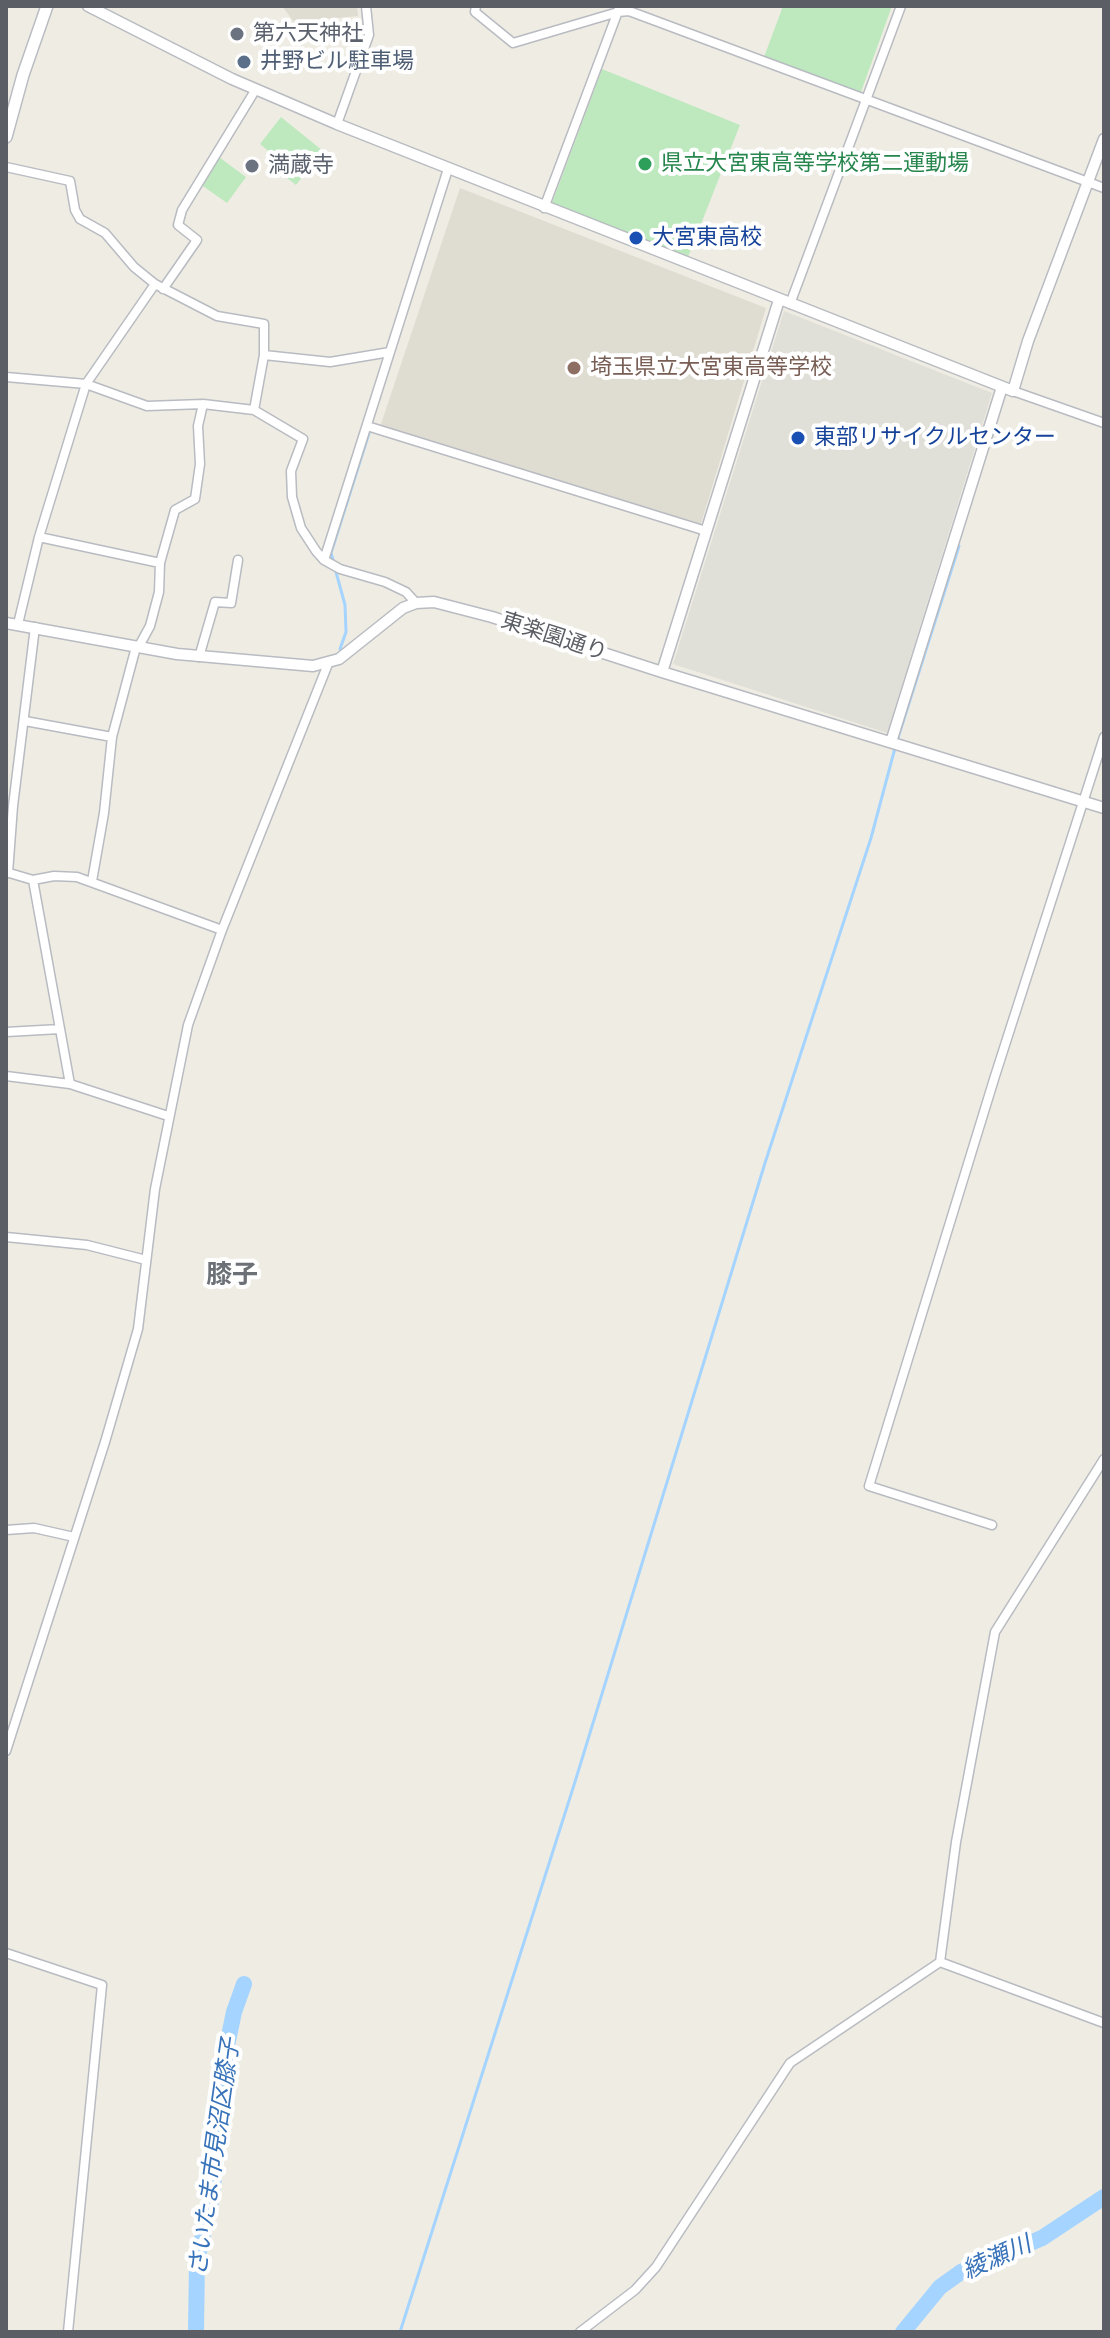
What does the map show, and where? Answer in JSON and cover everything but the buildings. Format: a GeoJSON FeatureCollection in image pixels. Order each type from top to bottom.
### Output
{"type":"FeatureCollection","features":[{"type":"Feature","properties":{"kind":"main road"},"geometry":{"type":"LineString","coordinates":[[6,137],[47,6]]}},
{"type":"Feature","properties":{"kind":"street"},"geometry":{"type":"LineString","coordinates":[[88,6],[256,89],[337,124],[1007,389],[1104,423]]}},
{"type":"Feature","properties":{"kind":"street"},"geometry":{"type":"LineString","coordinates":[[337,124],[369,35],[366,6]]}},
{"type":"Feature","properties":{"kind":"street"},"geometry":{"type":"LineString","coordinates":[[476,6],[475,12],[513,43],[619,9],[629,11],[1104,188]]}},
{"type":"Feature","properties":{"kind":"street"},"geometry":{"type":"LineString","coordinates":[[790,304],[901,6]]}},
{"type":"Feature","properties":{"kind":"street"},"geometry":{"type":"LineString","coordinates":[[544,208],[619,9]]}},
{"type":"Feature","properties":{"kind":"street"},"geometry":{"type":"LineString","coordinates":[[18,624],[39,537],[86,384],[197,240],[178,225],[182,210],[256,89]]}},
{"type":"Feature","properties":{"kind":"street"},"geometry":{"type":"LineString","coordinates":[[891,742],[1007,389],[1104,139]]}},
{"type":"Feature","properties":{"kind":"street"},"geometry":{"type":"LineString","coordinates":[[6,167],[70,181],[75,210],[80,219],[105,233],[134,267],[159,286],[217,316],[264,324],[264,355],[254,410]]}},
{"type":"Feature","properties":{"kind":"street"},"geometry":{"type":"LineString","coordinates":[[324,560],[448,169]]}},
{"type":"Feature","properties":{"kind":"street"},"geometry":{"type":"LineString","coordinates":[[662,672],[779,300]]}},
{"type":"Feature","properties":{"kind":"street"},"geometry":{"type":"LineString","coordinates":[[264,355],[330,362],[390,352]]}},
{"type":"Feature","properties":{"kind":"street"},"geometry":{"type":"LineString","coordinates":[[6,377],[86,384],[147,406],[203,404],[254,410],[303,439],[291,471],[292,497],[301,528],[324,560],[340,569],[385,582],[406,592],[416,603],[391,616],[339,659],[328,664],[297,667],[137,648],[6,623]]}},
{"type":"Feature","properties":{"kind":"street"},"geometry":{"type":"LineString","coordinates":[[92,881],[104,813],[112,737],[137,648],[153,614],[159,592],[160,563],[175,510],[195,499],[200,464],[198,426],[203,404]]}},
{"type":"Feature","properties":{"kind":"street"},"geometry":{"type":"LineString","coordinates":[[367,426],[706,531]]}},
{"type":"Feature","properties":{"kind":"street"},"geometry":{"type":"LineString","coordinates":[[39,537],[160,563]]}},
{"type":"Feature","properties":{"kind":"street"},"geometry":{"type":"LineString","coordinates":[[199,657],[215,602],[231,603],[238,560]]}},
{"type":"Feature","properties":{"kind":"street","name":"東楽園通り"},"geometry":{"type":"LineString","coordinates":[[416,603],[434,602],[458,607],[1104,808]]}},
{"type":"Feature","properties":{"kind":"street"},"geometry":{"type":"LineString","coordinates":[[35,627],[7,872],[33,880],[54,876],[92,881],[222,930]]}},
{"type":"Feature","properties":{"kind":"street"},"geometry":{"type":"LineString","coordinates":[[6,1751],[138,1329],[168,1116],[188,1025],[222,930],[328,664]]}},
{"type":"Feature","properties":{"kind":"street"},"geometry":{"type":"LineString","coordinates":[[25,721],[112,737]]}},
{"type":"Feature","properties":{"kind":"street"},"geometry":{"type":"LineString","coordinates":[[992,1525],[869,1486],[1104,737]]}},
{"type":"Feature","properties":{"kind":"street"},"geometry":{"type":"LineString","coordinates":[[33,880],[70,1084]]}},
{"type":"Feature","properties":{"kind":"street"},"geometry":{"type":"LineString","coordinates":[[6,1032],[60,1029]]}},
{"type":"Feature","properties":{"kind":"street"},"geometry":{"type":"LineString","coordinates":[[6,1076],[70,1084],[168,1116]]}},
{"type":"Feature","properties":{"kind":"street"},"geometry":{"type":"LineString","coordinates":[[6,1237],[87,1245],[146,1260]]}},
{"type":"Feature","properties":{"kind":"street"},"geometry":{"type":"LineString","coordinates":[[580,2332],[635,2290],[656,2267],[790,2063],[940,1962],[956,1842],[995,1632],[1104,1459]]}},
{"type":"Feature","properties":{"kind":"street"},"geometry":{"type":"LineString","coordinates":[[6,1530],[34,1528],[74,1537]]}},
{"type":"Feature","properties":{"kind":"street"},"geometry":{"type":"LineString","coordinates":[[6,1953],[102,1985],[68,2332]]}},
{"type":"Feature","properties":{"kind":"street"},"geometry":{"type":"LineString","coordinates":[[940,1962],[1104,2023]]}},
{"type":"Feature","properties":{"kind":"shaded area"},"geometry":{"type":"Polygon","coordinates":[[[282,6],[357,6],[358,16],[294,22],[282,6]]]}},
{"type":"Feature","properties":{"kind":"shaded area","name":"埼玉県立大宮東高等学校"},"geometry":{"type":"Polygon","coordinates":[[[460,188],[766,308],[700,527],[380,427],[460,188]]]}},
{"type":"Feature","properties":{"kind":"shaded area","name":"東部リサイクルセンター"},"geometry":{"type":"Polygon","coordinates":[[[784,311],[992,393],[887,733],[673,664],[784,311]]]}},
{"type":"Feature","properties":{"kind":"green space"},"geometry":{"type":"Polygon","coordinates":[[[783,6],[892,6],[861,92],[764,57],[783,6]]]}},
{"type":"Feature","properties":{"kind":"green space","name":"県立大宮東高等学校第二運動場"},"geometry":{"type":"Polygon","coordinates":[[[602,69],[740,125],[688,257],[552,203],[602,69]]]}},
{"type":"Feature","properties":{"kind":"green space"},"geometry":{"type":"Polygon","coordinates":[[[281,117],[323,151],[296,185],[267,162],[273,155],[260,144],[281,117]]]}},
{"type":"Feature","properties":{"kind":"green space"},"geometry":{"type":"Polygon","coordinates":[[[219,157],[246,177],[227,203],[200,184],[219,157]]]}},
{"type":"Feature","properties":{"kind":"waterway"},"geometry":{"type":"LineString","coordinates":[[334,563],[331,553],[370,430]]}},
{"type":"Feature","properties":{"kind":"waterway"},"geometry":{"type":"LineString","coordinates":[[897,741],[959,546]]}},
{"type":"Feature","properties":{"kind":"waterway"},"geometry":{"type":"LineString","coordinates":[[336,572],[345,605],[346,632],[340,649]]}},
{"type":"Feature","properties":{"kind":"waterway"},"geometry":{"type":"LineString","coordinates":[[400,2332],[574,1785],[765,1163],[871,838],[895,748]]}},
{"type":"Feature","properties":{"kind":"waterway","name":"さいたま市見沼区膝子"},"geometry":{"type":"LineString","coordinates":[[196,2332],[197,2260],[212,2197],[225,2055],[234,2012],[244,1984]]}},
{"type":"Feature","properties":{"kind":"waterway","name":"綾瀬川"},"geometry":{"type":"LineString","coordinates":[[903,2332],[940,2287],[961,2272],[1042,2238],[1104,2197]]}},
{"type":"Feature","properties":{"kind":"place","name":"第六天神社"},"geometry":{"type":"Point","coordinates":[237,34]}},
{"type":"Feature","properties":{"kind":"place","name":"井野ビル駐車場"},"geometry":{"type":"Point","coordinates":[244,62]}},
{"type":"Feature","properties":{"kind":"place","name":"県立大宮東高等学校第二運動場"},"geometry":{"type":"Point","coordinates":[645,164]}},
{"type":"Feature","properties":{"kind":"place","name":"満蔵寺"},"geometry":{"type":"Point","coordinates":[252,166]}},
{"type":"Feature","properties":{"kind":"place","name":"大宮東高校"},"geometry":{"type":"Point","coordinates":[636,238]}},
{"type":"Feature","properties":{"kind":"place","name":"埼玉県立大宮東高等学校"},"geometry":{"type":"Point","coordinates":[574,368]}},
{"type":"Feature","properties":{"kind":"place","name":"東部リサイクルセンター"},"geometry":{"type":"Point","coordinates":[798,438]}},
{"type":"Feature","properties":{"kind":"district","name":"膝子"},"geometry":{"type":"Point","coordinates":[232,1276]}}]}
